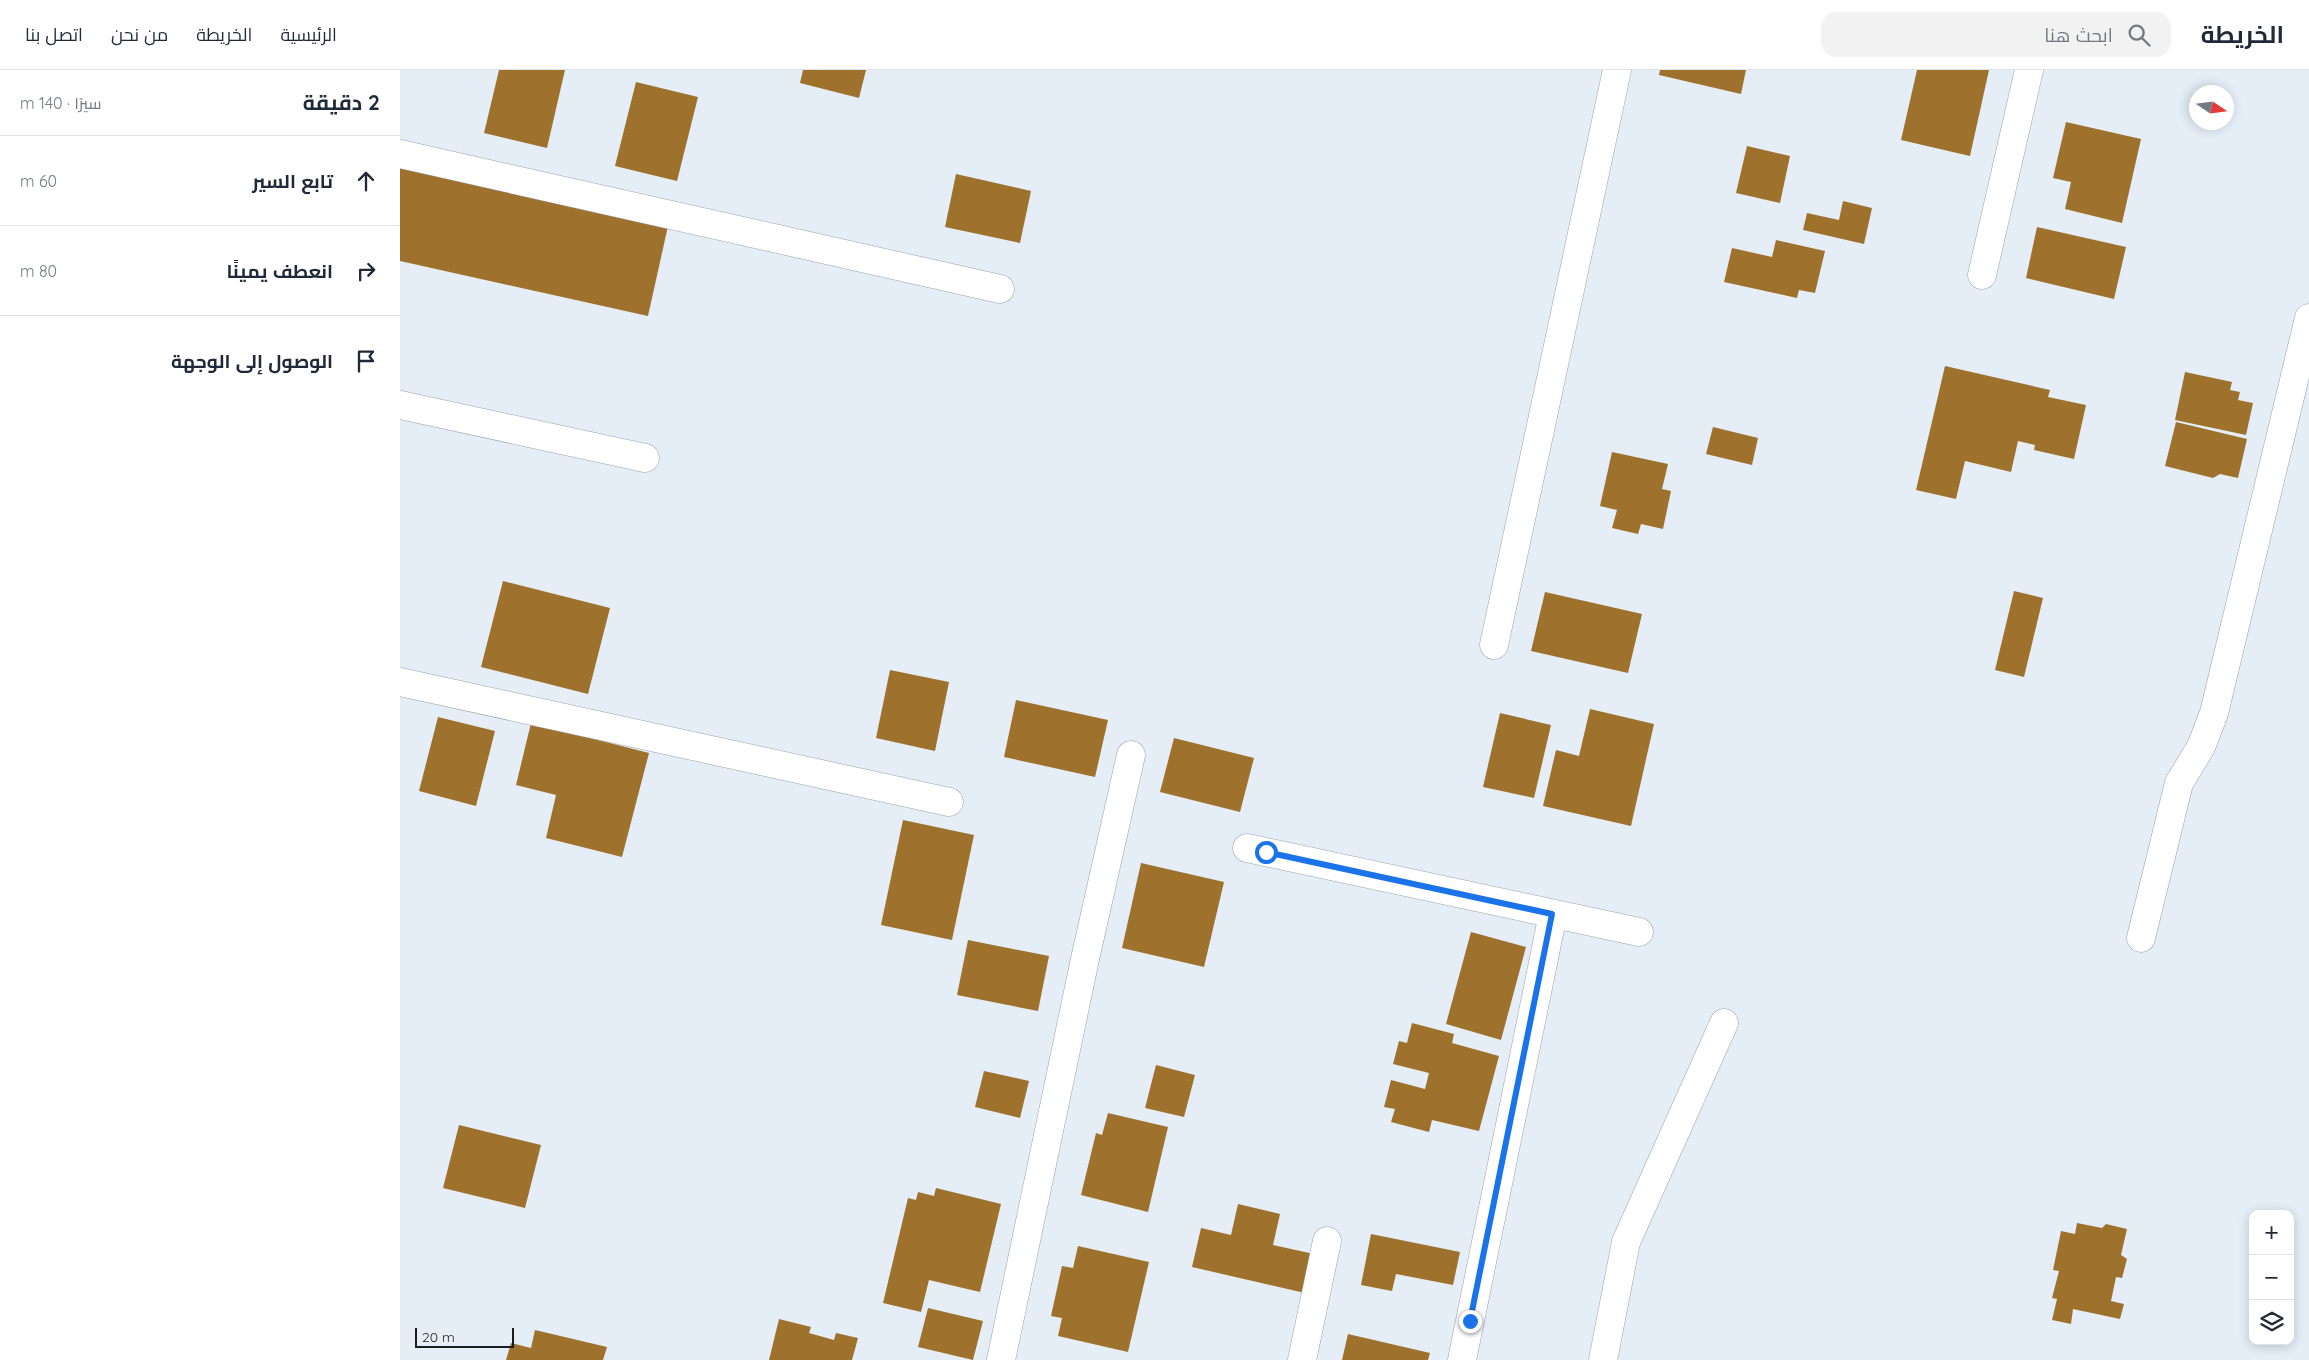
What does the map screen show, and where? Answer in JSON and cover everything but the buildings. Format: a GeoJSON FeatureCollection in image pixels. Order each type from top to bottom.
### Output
{"type":"FeatureCollection","features":[{"type":"Feature","properties":{"kind":"street"},"geometry":{"type":"LineString","coordinates":[[1494,645],[1618,70]]}},
{"type":"Feature","properties":{"kind":"street"},"geometry":{"type":"LineString","coordinates":[[1982,275],[2029,70]]}},
{"type":"Feature","properties":{"kind":"street"},"geometry":{"type":"LineString","coordinates":[[400,154],[1000,288]]}},
{"type":"Feature","properties":{"kind":"street"},"geometry":{"type":"LineString","coordinates":[[2141,938],[2179,783],[2202,748],[2214,713],[2309,318]]}},
{"type":"Feature","properties":{"kind":"street"},"geometry":{"type":"LineString","coordinates":[[400,405],[645,458]]}},
{"type":"Feature","properties":{"kind":"street"},"geometry":{"type":"LineString","coordinates":[[400,682],[949,802]]}},
{"type":"Feature","properties":{"kind":"street"},"geometry":{"type":"LineString","coordinates":[[1001,1360],[1085,959],[1131,755]]}},
{"type":"Feature","properties":{"kind":"street"},"geometry":{"type":"LineString","coordinates":[[1247,848],[1639,932]]}},
{"type":"Feature","properties":{"kind":"street"},"geometry":{"type":"LineString","coordinates":[[1462,1360],[1552,914]]}},
{"type":"Feature","properties":{"kind":"street"},"geometry":{"type":"LineString","coordinates":[[1603,1360],[1626,1242],[1724,1023]]}},
{"type":"Feature","properties":{"kind":"street"},"geometry":{"type":"LineString","coordinates":[[1302,1360],[1328,1242]]}},
{"type":"Feature","properties":{"kind":"route"},"geometry":{"type":"LineString","coordinates":[[1266,852],[1552,914],[1470,1321]]}}]}
